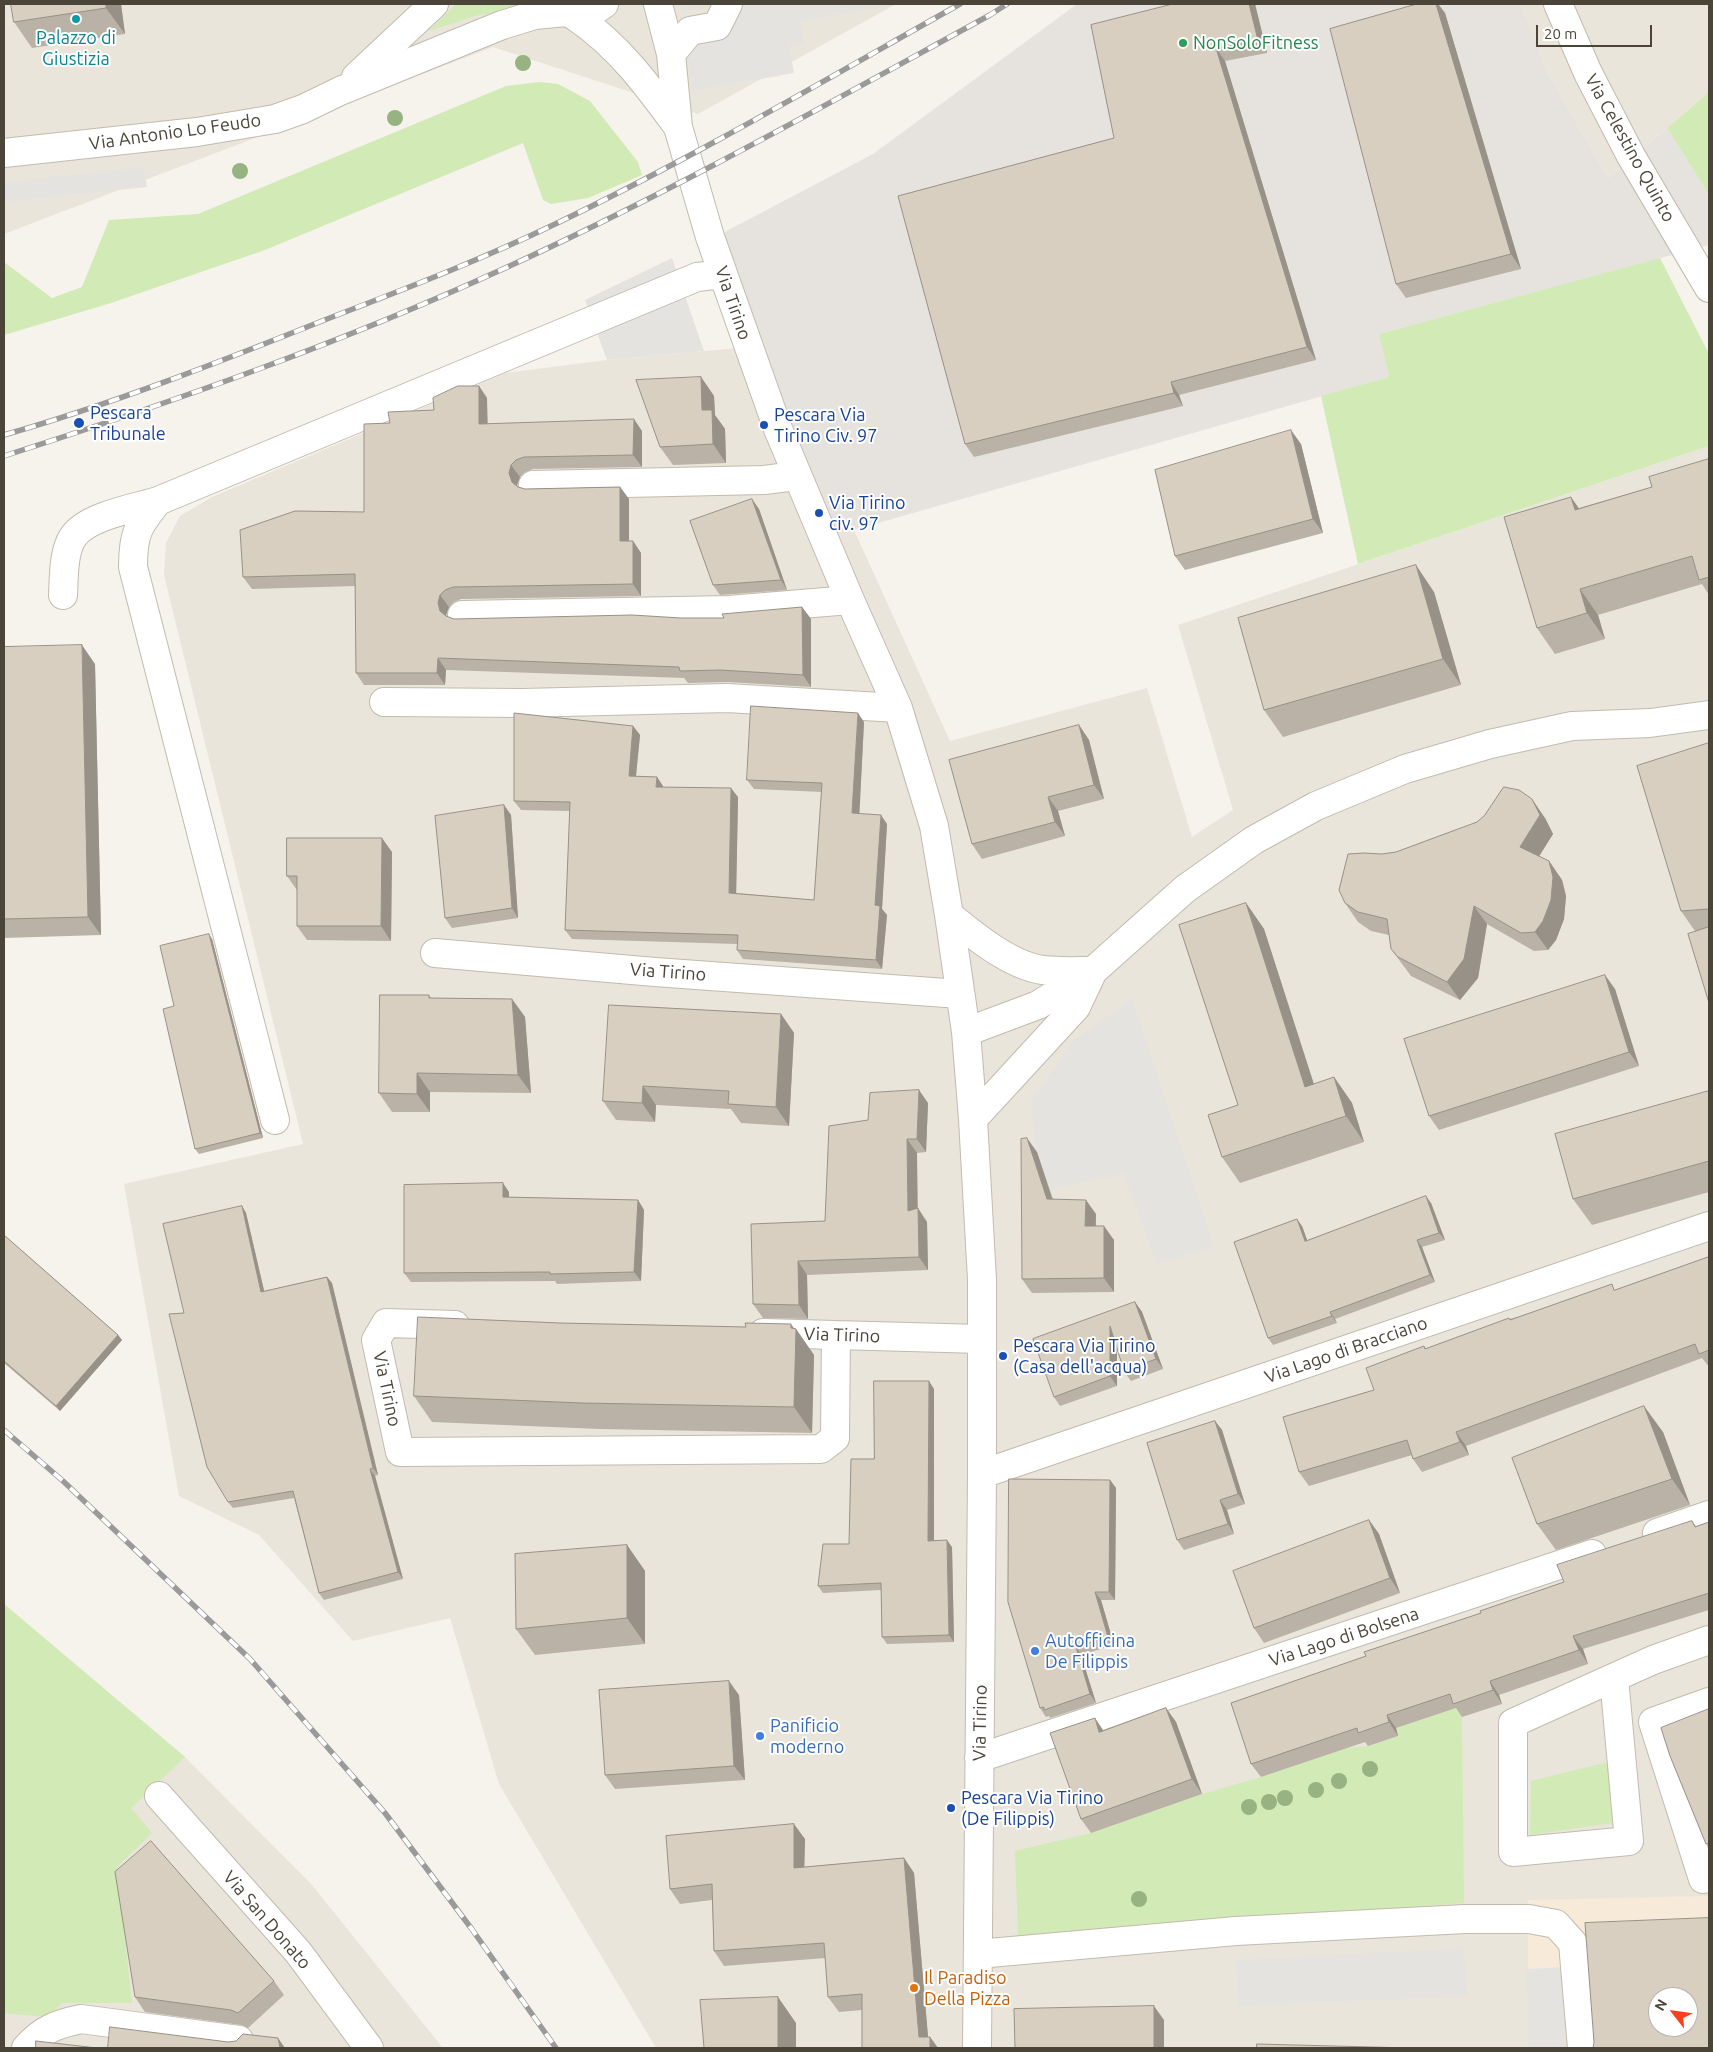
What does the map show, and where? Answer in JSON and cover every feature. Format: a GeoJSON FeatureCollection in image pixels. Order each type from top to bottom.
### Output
{"type":"FeatureCollection","features":[{"type":"Feature","properties":{"kind":"street","name":"Via Antonio Lo Feudo"},"geometry":{"type":"LineString","coordinates":[[340,91],[382,55],[434,4]]}},
{"type":"Feature","properties":{"kind":"street","name":"Via Antonio Lo Feudo"},"geometry":{"type":"LineString","coordinates":[[4,153],[184,134],[248,125],[303,109],[340,91],[502,24],[535,15],[564,10],[594,11],[604,4]]}},
{"type":"Feature","properties":{"kind":"street","name":"Via Tirino"},"geometry":{"type":"LineString","coordinates":[[658,4],[671,54],[678,127],[723,274],[762,387],[796,476],[898,708],[934,826],[949,915],[966,1032],[982,1280],[982,1474],[976,2048]]}},
{"type":"Feature","properties":{"kind":"street","name":"Via Celestino Quinto"},"geometry":{"type":"LineString","coordinates":[[1558,4],[1588,73],[1631,156],[1709,288]]}},
{"type":"Feature","properties":{"kind":"street","name":"Via Tirino"},"geometry":{"type":"LineString","coordinates":[[564,10],[616,50],[640,77],[678,127]]}},
{"type":"Feature","properties":{"kind":"street"},"geometry":{"type":"LineString","coordinates":[[671,54],[683,36],[722,15]]}},
{"type":"Feature","properties":{"kind":"street"},"geometry":{"type":"LineString","coordinates":[[63,595],[64,568],[72,538],[83,526],[158,501],[697,277],[723,274]]}},
{"type":"Feature","properties":{"kind":"street"},"geometry":{"type":"LineString","coordinates":[[533,485],[764,480],[796,476]]}},
{"type":"Feature","properties":{"kind":"street"},"geometry":{"type":"LineString","coordinates":[[158,501],[140,523],[133,545],[132,567],[275,1120]]}},
{"type":"Feature","properties":{"kind":"street"},"geometry":{"type":"LineString","coordinates":[[462,615],[729,610],[850,600]]}},
{"type":"Feature","properties":{"kind":"street"},"geometry":{"type":"LineString","coordinates":[[384,702],[524,703],[727,698],[898,708]]}},
{"type":"Feature","properties":{"kind":"street"},"geometry":{"type":"LineString","coordinates":[[966,1032],[1038,1005],[1093,971],[1185,889],[1254,840],[1324,803],[1405,770],[1490,744],[1572,726],[1650,723],[1709,715]]}},
{"type":"Feature","properties":{"kind":"street"},"geometry":{"type":"LineString","coordinates":[[949,915],[975,937],[1009,958],[1041,970],[1093,971]]}},
{"type":"Feature","properties":{"kind":"street","name":"Via Tirino"},"geometry":{"type":"LineString","coordinates":[[435,953],[655,972],[960,994]]}},
{"type":"Feature","properties":{"kind":"street"},"geometry":{"type":"LineString","coordinates":[[973,1119],[1076,1007],[1093,971]]}},
{"type":"Feature","properties":{"kind":"street","name":"Via Lago di Bracciano"},"geometry":{"type":"LineString","coordinates":[[982,1474],[1709,1226]]}},
{"type":"Feature","properties":{"kind":"street","name":"Via Tirino"},"geometry":{"type":"LineString","coordinates":[[484,1326],[386,1323],[376,1340],[400,1452],[821,1449],[835,1438],[836,1335]]}},
{"type":"Feature","properties":{"kind":"street","name":"Via Tirino"},"geometry":{"type":"LineString","coordinates":[[738,1332],[982,1339]]}},
{"type":"Feature","properties":{"kind":"street","name":"Via Lago di Bolsena"},"geometry":{"type":"LineString","coordinates":[[979,1758],[1709,1515]]}},
{"type":"Feature","properties":{"kind":"street"},"geometry":{"type":"LineString","coordinates":[[1614,1678],[1630,1841],[1513,1852],[1513,1723],[1653,1660],[1709,1640]]}},
{"type":"Feature","properties":{"kind":"street"},"geometry":{"type":"LineString","coordinates":[[1709,1702],[1652,1722],[1703,1879],[1709,1878]]}},
{"type":"Feature","properties":{"kind":"street","name":"Via San Donato"},"geometry":{"type":"LineString","coordinates":[[159,1796],[298,1952],[369,2048]]}},
{"type":"Feature","properties":{"kind":"street"},"geometry":{"type":"LineString","coordinates":[[978,1954],[1236,1931],[1465,1919],[1529,1918],[1556,1924],[1573,1943],[1582,2048]]}},
{"type":"Feature","properties":{"kind":"street"},"geometry":{"type":"LineString","coordinates":[[26,2048],[35,2037],[55,2024],[81,2018],[239,2040]]}},
{"type":"Feature","properties":{"kind":"shaded area"},"geometry":{"type":"Polygon","coordinates":[[[4,4],[896,4],[698,114],[493,47],[4,234],[4,4]]]}},
{"type":"Feature","properties":{"kind":"shaded area"},"geometry":{"type":"Polygon","coordinates":[[[681,4],[901,4],[801,21],[804,43],[789,46],[794,73],[692,91],[686,48],[720,41],[714,6],[682,12],[681,4]]]}},
{"type":"Feature","properties":{"kind":"shaded area"},"geometry":{"type":"Polygon","coordinates":[[[1077,4],[1521,4],[1547,71],[1608,178],[1667,128],[1709,195],[1709,245],[1379,334],[1389,377],[836,535],[811,487],[719,235],[873,154],[1077,4]]]}},
{"type":"Feature","properties":{"kind":"shaded area"},"geometry":{"type":"Polygon","coordinates":[[[1521,4],[1709,4],[1709,92],[1608,178],[1547,71],[1521,4]]]}},
{"type":"Feature","properties":{"kind":"shaded area"},"geometry":{"type":"Polygon","coordinates":[[[144,167],[147,187],[4,202],[4,182],[144,167]]]}},
{"type":"Feature","properties":{"kind":"shaded area"},"geometry":{"type":"Polygon","coordinates":[[[672,258],[704,351],[607,360],[585,300],[672,258]]]}},
{"type":"Feature","properties":{"kind":"shaded area"},"geometry":{"type":"Polygon","coordinates":[[[759,346],[836,535],[854,530],[950,741],[1147,688],[1192,837],[1233,810],[1178,625],[1709,446],[1709,2048],[656,2048],[499,1784],[450,1618],[353,1641],[259,1535],[179,1496],[124,1184],[303,1144],[164,575],[166,543],[180,516],[212,497],[505,373],[607,360],[759,346]]]}},
{"type":"Feature","properties":{"kind":"shaded area"},"geometry":{"type":"Polygon","coordinates":[[[1132,999],[1214,1246],[1157,1265],[1124,1174],[1040,1191],[1031,1102],[1073,1041],[1132,999]]]}},
{"type":"Feature","properties":{"kind":"shaded area"},"geometry":{"type":"Polygon","coordinates":[[[4,1604],[185,1757],[312,1885],[443,2048],[4,2048],[4,1604]]]}},
{"type":"Feature","properties":{"kind":"shaded area"},"geometry":{"type":"Polygon","coordinates":[[[1709,1896],[1709,2048],[1528,2048],[1528,1900],[1709,1896]]]}},
{"type":"Feature","properties":{"kind":"shaded area"},"geometry":{"type":"Polygon","coordinates":[[[1464,1948],[1467,1996],[1238,2006],[1236,1960],[1464,1948]]]}},
{"type":"Feature","properties":{"kind":"shaded area"},"geometry":{"type":"Polygon","coordinates":[[[1581,1966],[1588,2048],[1528,2048],[1527,1969],[1581,1966]]]}},
{"type":"Feature","properties":{"kind":"green space"},"geometry":{"type":"Polygon","coordinates":[[[456,4],[515,4],[518,8],[475,16],[429,31],[456,4]]]}},
{"type":"Feature","properties":{"kind":"green space"},"geometry":{"type":"Polygon","coordinates":[[[539,82],[558,84],[590,101],[638,162],[642,175],[588,198],[551,204],[543,200],[523,143],[265,250],[111,303],[4,335],[4,262],[52,298],[82,287],[109,220],[198,214],[506,86],[539,82]]]}},
{"type":"Feature","properties":{"kind":"green space"},"geometry":{"type":"Polygon","coordinates":[[[1709,92],[1709,195],[1667,128],[1709,92]]]}},
{"type":"Feature","properties":{"kind":"green space"},"geometry":{"type":"Polygon","coordinates":[[[1660,258],[1709,354],[1709,446],[1358,564],[1321,396],[1389,377],[1379,334],[1660,258]]]}},
{"type":"Feature","properties":{"kind":"green space"},"geometry":{"type":"Polygon","coordinates":[[[4,1604],[185,1757],[131,1808],[152,1833],[117,1867],[132,2003],[62,2003],[49,2017],[4,2013],[4,1604]]]}},
{"type":"Feature","properties":{"kind":"green space"},"geometry":{"type":"Polygon","coordinates":[[[1459,1707],[1462,1717],[1464,1903],[1018,1938],[1015,1851],[1091,1833],[1202,1794],[1261,1777],[1347,1748],[1368,1746],[1398,1736],[1396,1728],[1459,1707]]]}},
{"type":"Feature","properties":{"kind":"green space"},"geometry":{"type":"Polygon","coordinates":[[[1608,1762],[1613,1823],[1530,1835],[1531,1781],[1608,1762]]]}},
{"type":"Feature","properties":{"kind":"building"},"geometry":{"type":"Polygon","coordinates":[[[11,4],[106,4],[106,8],[14,22],[11,4]]]}},
{"type":"Feature","properties":{"kind":"building"},"geometry":{"type":"Polygon","coordinates":[[[1173,4],[1249,4],[1258,40],[1216,48],[1307,347],[1171,382],[1174,393],[965,444],[898,196],[1114,138],[1091,25],[1173,4]]]}},
{"type":"Feature","properties":{"kind":"building"},"geometry":{"type":"Polygon","coordinates":[[[1417,4],[1436,4],[1511,254],[1396,284],[1330,29],[1417,4]]]}},
{"type":"Feature","properties":{"kind":"building"},"geometry":{"type":"Polygon","coordinates":[[[701,377],[702,410],[712,410],[713,444],[660,447],[636,380],[701,377]]]}},
{"type":"Feature","properties":{"kind":"building"},"geometry":{"type":"Polygon","coordinates":[[[458,386],[479,386],[479,424],[634,419],[633,455],[524,457],[516,460],[511,465],[509,473],[512,482],[518,487],[525,489],[620,487],[620,541],[633,541],[633,584],[453,587],[445,590],[440,595],[438,603],[440,611],[454,619],[632,615],[724,618],[722,614],[802,607],[803,675],[720,670],[680,671],[679,667],[438,658],[437,673],[356,673],[355,574],[243,577],[240,530],[295,511],[364,512],[364,424],[390,423],[388,412],[434,410],[433,398],[458,386]]]}},
{"type":"Feature","properties":{"kind":"building"},"geometry":{"type":"Polygon","coordinates":[[[1291,430],[1313,519],[1175,556],[1155,470],[1291,430]]]}},
{"type":"Feature","properties":{"kind":"building"},"geometry":{"type":"Polygon","coordinates":[[[1709,459],[1709,577],[1699,580],[1692,556],[1580,589],[1587,613],[1537,628],[1504,517],[1571,497],[1575,510],[1652,487],[1649,477],[1709,459]]]}},
{"type":"Feature","properties":{"kind":"building"},"geometry":{"type":"Polygon","coordinates":[[[752,499],[781,580],[713,585],[690,521],[752,499]]]}},
{"type":"Feature","properties":{"kind":"building"},"geometry":{"type":"Polygon","coordinates":[[[1416,565],[1443,659],[1264,710],[1238,618],[1416,565]]]}},
{"type":"Feature","properties":{"kind":"building"},"geometry":{"type":"Polygon","coordinates":[[[82,645],[88,917],[4,919],[4,647],[82,645]]]}},
{"type":"Feature","properties":{"kind":"building"},"geometry":{"type":"Polygon","coordinates":[[[751,706],[858,713],[852,813],[881,815],[875,905],[880,906],[876,960],[737,950],[738,935],[565,930],[570,802],[514,801],[514,713],[633,726],[629,776],[657,777],[656,787],[731,788],[729,893],[814,900],[822,783],[747,780],[751,706]]]}},
{"type":"Feature","properties":{"kind":"building"},"geometry":{"type":"Polygon","coordinates":[[[1079,725],[1094,785],[1048,797],[1055,822],[972,844],[949,760],[1079,725]]]}},
{"type":"Feature","properties":{"kind":"building"},"geometry":{"type":"Polygon","coordinates":[[[1709,743],[1709,909],[1681,911],[1637,766],[1709,743]]]}},
{"type":"Feature","properties":{"kind":"building"},"geometry":{"type":"Polygon","coordinates":[[[1504,787],[1519,790],[1532,799],[1540,815],[1520,847],[1549,861],[1553,877],[1551,900],[1543,921],[1535,932],[1521,933],[1474,906],[1464,959],[1447,982],[1398,957],[1391,949],[1387,919],[1358,912],[1345,903],[1339,890],[1348,854],[1396,852],[1477,822],[1484,816],[1504,787]]]}},
{"type":"Feature","properties":{"kind":"building"},"geometry":{"type":"Polygon","coordinates":[[[504,805],[512,908],[445,918],[435,816],[504,805]]]}},
{"type":"Feature","properties":{"kind":"building"},"geometry":{"type":"Polygon","coordinates":[[[287,838],[382,838],[381,926],[297,926],[297,876],[287,876],[287,838]]]}},
{"type":"Feature","properties":{"kind":"building"},"geometry":{"type":"Polygon","coordinates":[[[1246,903],[1305,1087],[1334,1077],[1346,1116],[1222,1157],[1208,1115],[1238,1105],[1179,925],[1246,903]]]}},
{"type":"Feature","properties":{"kind":"building"},"geometry":{"type":"Polygon","coordinates":[[[1709,927],[1709,1003],[1688,934],[1709,927]]]}},
{"type":"Feature","properties":{"kind":"building"},"geometry":{"type":"Polygon","coordinates":[[[209,934],[260,1133],[195,1149],[163,1009],[174,1006],[160,946],[209,934]]]}},
{"type":"Feature","properties":{"kind":"building"},"geometry":{"type":"Polygon","coordinates":[[[1605,975],[1629,1052],[1429,1116],[1404,1039],[1605,975]]]}},
{"type":"Feature","properties":{"kind":"building"},"geometry":{"type":"Polygon","coordinates":[[[380,995],[429,995],[429,998],[512,999],[518,1075],[417,1073],[417,1094],[379,1093],[380,995]]]}},
{"type":"Feature","properties":{"kind":"building"},"geometry":{"type":"Polygon","coordinates":[[[609,1005],[781,1014],[776,1107],[728,1104],[729,1091],[643,1086],[642,1103],[603,1101],[609,1005]]]}},
{"type":"Feature","properties":{"kind":"building"},"geometry":{"type":"Polygon","coordinates":[[[919,1090],[917,1139],[907,1139],[908,1211],[918,1208],[919,1257],[798,1261],[799,1305],[753,1304],[751,1224],[825,1221],[829,1126],[868,1120],[870,1093],[919,1090]]]}},
{"type":"Feature","properties":{"kind":"building"},"geometry":{"type":"Polygon","coordinates":[[[1709,1091],[1709,1161],[1573,1199],[1555,1134],[1709,1091]]]}},
{"type":"Feature","properties":{"kind":"building"},"geometry":{"type":"Polygon","coordinates":[[[1027,1138],[1047,1199],[1086,1200],[1085,1226],[1104,1226],[1104,1278],[1022,1279],[1021,1139],[1027,1138]]]}},
{"type":"Feature","properties":{"kind":"building"},"geometry":{"type":"Polygon","coordinates":[[[503,1183],[503,1197],[638,1200],[634,1272],[550,1274],[550,1272],[404,1273],[404,1185],[503,1183]]]}},
{"type":"Feature","properties":{"kind":"building"},"geometry":{"type":"Polygon","coordinates":[[[1426,1196],[1439,1233],[1417,1240],[1430,1275],[1330,1312],[1332,1316],[1268,1338],[1234,1242],[1297,1219],[1305,1241],[1426,1196]]]}},
{"type":"Feature","properties":{"kind":"building"},"geometry":{"type":"Polygon","coordinates":[[[242,1206],[261,1292],[327,1277],[373,1468],[370,1469],[398,1572],[319,1593],[293,1491],[228,1502],[207,1467],[169,1314],[184,1313],[163,1224],[242,1206]]]}},
{"type":"Feature","properties":{"kind":"building"},"geometry":{"type":"Polygon","coordinates":[[[4,1235],[118,1335],[56,1406],[4,1361],[4,1235]]]}},
{"type":"Feature","properties":{"kind":"building"},"geometry":{"type":"Polygon","coordinates":[[[1709,1257],[1709,1350],[1699,1354],[1695,1344],[1456,1432],[1460,1442],[1413,1459],[1407,1440],[1299,1472],[1283,1417],[1374,1390],[1366,1368],[1424,1346],[1425,1349],[1509,1318],[1510,1320],[1612,1284],[1614,1290],[1709,1257]]]}},
{"type":"Feature","properties":{"kind":"building"},"geometry":{"type":"Polygon","coordinates":[[[1135,1302],[1156,1359],[1124,1371],[1110,1326],[1110,1376],[1054,1397],[1033,1339],[1135,1302]]]}},
{"type":"Feature","properties":{"kind":"building"},"geometry":{"type":"Polygon","coordinates":[[[418,1317],[560,1323],[746,1327],[745,1323],[791,1324],[791,1328],[796,1329],[794,1407],[582,1403],[414,1396],[418,1317]]]}},
{"type":"Feature","properties":{"kind":"building"},"geometry":{"type":"Polygon","coordinates":[[[874,1381],[929,1381],[928,1541],[947,1540],[949,1635],[882,1637],[881,1583],[818,1586],[823,1544],[849,1544],[851,1459],[874,1459],[874,1381]]]}},
{"type":"Feature","properties":{"kind":"building"},"geometry":{"type":"Polygon","coordinates":[[[1644,1406],[1672,1479],[1537,1524],[1512,1458],[1644,1406]]]}},
{"type":"Feature","properties":{"kind":"building"},"geometry":{"type":"Polygon","coordinates":[[[1215,1421],[1238,1494],[1220,1500],[1228,1524],[1177,1540],[1147,1443],[1215,1421]]]}},
{"type":"Feature","properties":{"kind":"building"},"geometry":{"type":"Polygon","coordinates":[[[1009,1479],[1110,1480],[1109,1592],[1095,1592],[1108,1637],[1076,1647],[1090,1694],[1044,1710],[1044,1707],[1040,1708],[1008,1602],[1009,1479]]]}},
{"type":"Feature","properties":{"kind":"building"},"geometry":{"type":"Polygon","coordinates":[[[1369,1520],[1390,1578],[1254,1628],[1233,1571],[1369,1520]]]}},
{"type":"Feature","properties":{"kind":"building"},"geometry":{"type":"Polygon","coordinates":[[[1692,1521],[1695,1527],[1709,1522],[1709,1593],[1573,1636],[1579,1650],[1490,1681],[1493,1690],[1453,1704],[1450,1694],[1387,1715],[1389,1722],[1358,1733],[1357,1728],[1251,1764],[1231,1703],[1366,1656],[1364,1652],[1481,1613],[1480,1611],[1564,1582],[1557,1565],[1692,1521]]]}},
{"type":"Feature","properties":{"kind":"building"},"geometry":{"type":"Polygon","coordinates":[[[627,1545],[627,1618],[516,1629],[515,1554],[627,1545]]]}},
{"type":"Feature","properties":{"kind":"building"},"geometry":{"type":"Polygon","coordinates":[[[729,1681],[734,1766],[605,1775],[599,1690],[729,1681]]]}},
{"type":"Feature","properties":{"kind":"building"},"geometry":{"type":"Polygon","coordinates":[[[1166,1708],[1192,1779],[1081,1819],[1050,1733],[1095,1718],[1099,1732],[1166,1708]]]}},
{"type":"Feature","properties":{"kind":"building"},"geometry":{"type":"Polygon","coordinates":[[[1709,1709],[1709,1843],[1706,1844],[1670,1756],[1661,1728],[1709,1709]]]}},
{"type":"Feature","properties":{"kind":"building"},"geometry":{"type":"Polygon","coordinates":[[[794,1824],[794,1868],[904,1858],[919,2037],[930,2037],[930,2048],[862,2048],[862,1994],[828,1997],[824,1943],[714,1951],[712,1884],[670,1889],[666,1836],[794,1824]]]}},
{"type":"Feature","properties":{"kind":"building"},"geometry":{"type":"Polygon","coordinates":[[[151,1841],[274,1981],[238,2013],[231,2010],[135,1997],[115,1872],[151,1841]]]}},
{"type":"Feature","properties":{"kind":"building"},"geometry":{"type":"Polygon","coordinates":[[[1709,1918],[1709,2048],[1593,2048],[1585,1923],[1709,1918]]]}},
{"type":"Feature","properties":{"kind":"building"},"geometry":{"type":"Polygon","coordinates":[[[778,1997],[778,2048],[704,2048],[700,2000],[778,1997]]]}},
{"type":"Feature","properties":{"kind":"building"},"geometry":{"type":"Polygon","coordinates":[[[1154,2006],[1154,2048],[1015,2048],[1014,2009],[1154,2006]]]}},
{"type":"Feature","properties":{"kind":"building"},"geometry":{"type":"Polygon","coordinates":[[[110,2027],[228,2042],[236,2041],[243,2034],[278,2038],[280,2048],[108,2048],[110,2027]]]}},
{"type":"Feature","properties":{"kind":"building"},"geometry":{"type":"Polygon","coordinates":[[[36,2041],[97,2048],[36,2048],[36,2041]]]}},
{"type":"Feature","properties":{"kind":"building"},"geometry":{"type":"Polygon","coordinates":[[[1257,2044],[1410,2048],[1257,2048],[1257,2044]]]}},
{"type":"Feature","properties":{"kind":"railway"},"geometry":{"type":"LineString","coordinates":[[4,435],[84,410],[204,367],[437,276],[523,239],[655,174],[960,4]]}},
{"type":"Feature","properties":{"kind":"railway"},"geometry":{"type":"LineString","coordinates":[[4,456],[256,370],[380,322],[503,269],[627,210],[749,147],[1007,4]]}},
{"type":"Feature","properties":{"kind":"railway"},"geometry":{"type":"LineString","coordinates":[[4,1430],[63,1481],[250,1659],[385,1813],[471,1928],[556,2048]]}},
{"type":"Feature","properties":{"kind":"place","name":"Palazzo di Giustizia"},"geometry":{"type":"Point","coordinates":[76,19]}},
{"type":"Feature","properties":{"kind":"place","name":"NonSoloFitness"},"geometry":{"type":"Point","coordinates":[1183,43]}},
{"type":"Feature","properties":{"kind":"place","name":"Pescara Tribunale"},"geometry":{"type":"Point","coordinates":[79,423]}},
{"type":"Feature","properties":{"kind":"place","name":"Pescara Via Tirino Civ. 97"},"geometry":{"type":"Point","coordinates":[764,425]}},
{"type":"Feature","properties":{"kind":"place","name":"Via Tirino civ. 97"},"geometry":{"type":"Point","coordinates":[819,513]}},
{"type":"Feature","properties":{"kind":"place","name":"Pescara Via Tirino (Casa dell'acqua)"},"geometry":{"type":"Point","coordinates":[1003,1356]}},
{"type":"Feature","properties":{"kind":"place","name":"Autofficina De Filippis"},"geometry":{"type":"Point","coordinates":[1035,1651]}},
{"type":"Feature","properties":{"kind":"place","name":"Panificio moderno"},"geometry":{"type":"Point","coordinates":[760,1736]}},
{"type":"Feature","properties":{"kind":"place","name":"Pescara Via Tirino (De Filippis)"},"geometry":{"type":"Point","coordinates":[951,1808]}},
{"type":"Feature","properties":{"kind":"place","name":"Il Paradiso Della Pizza"},"geometry":{"type":"Point","coordinates":[914,1988]}}]}
